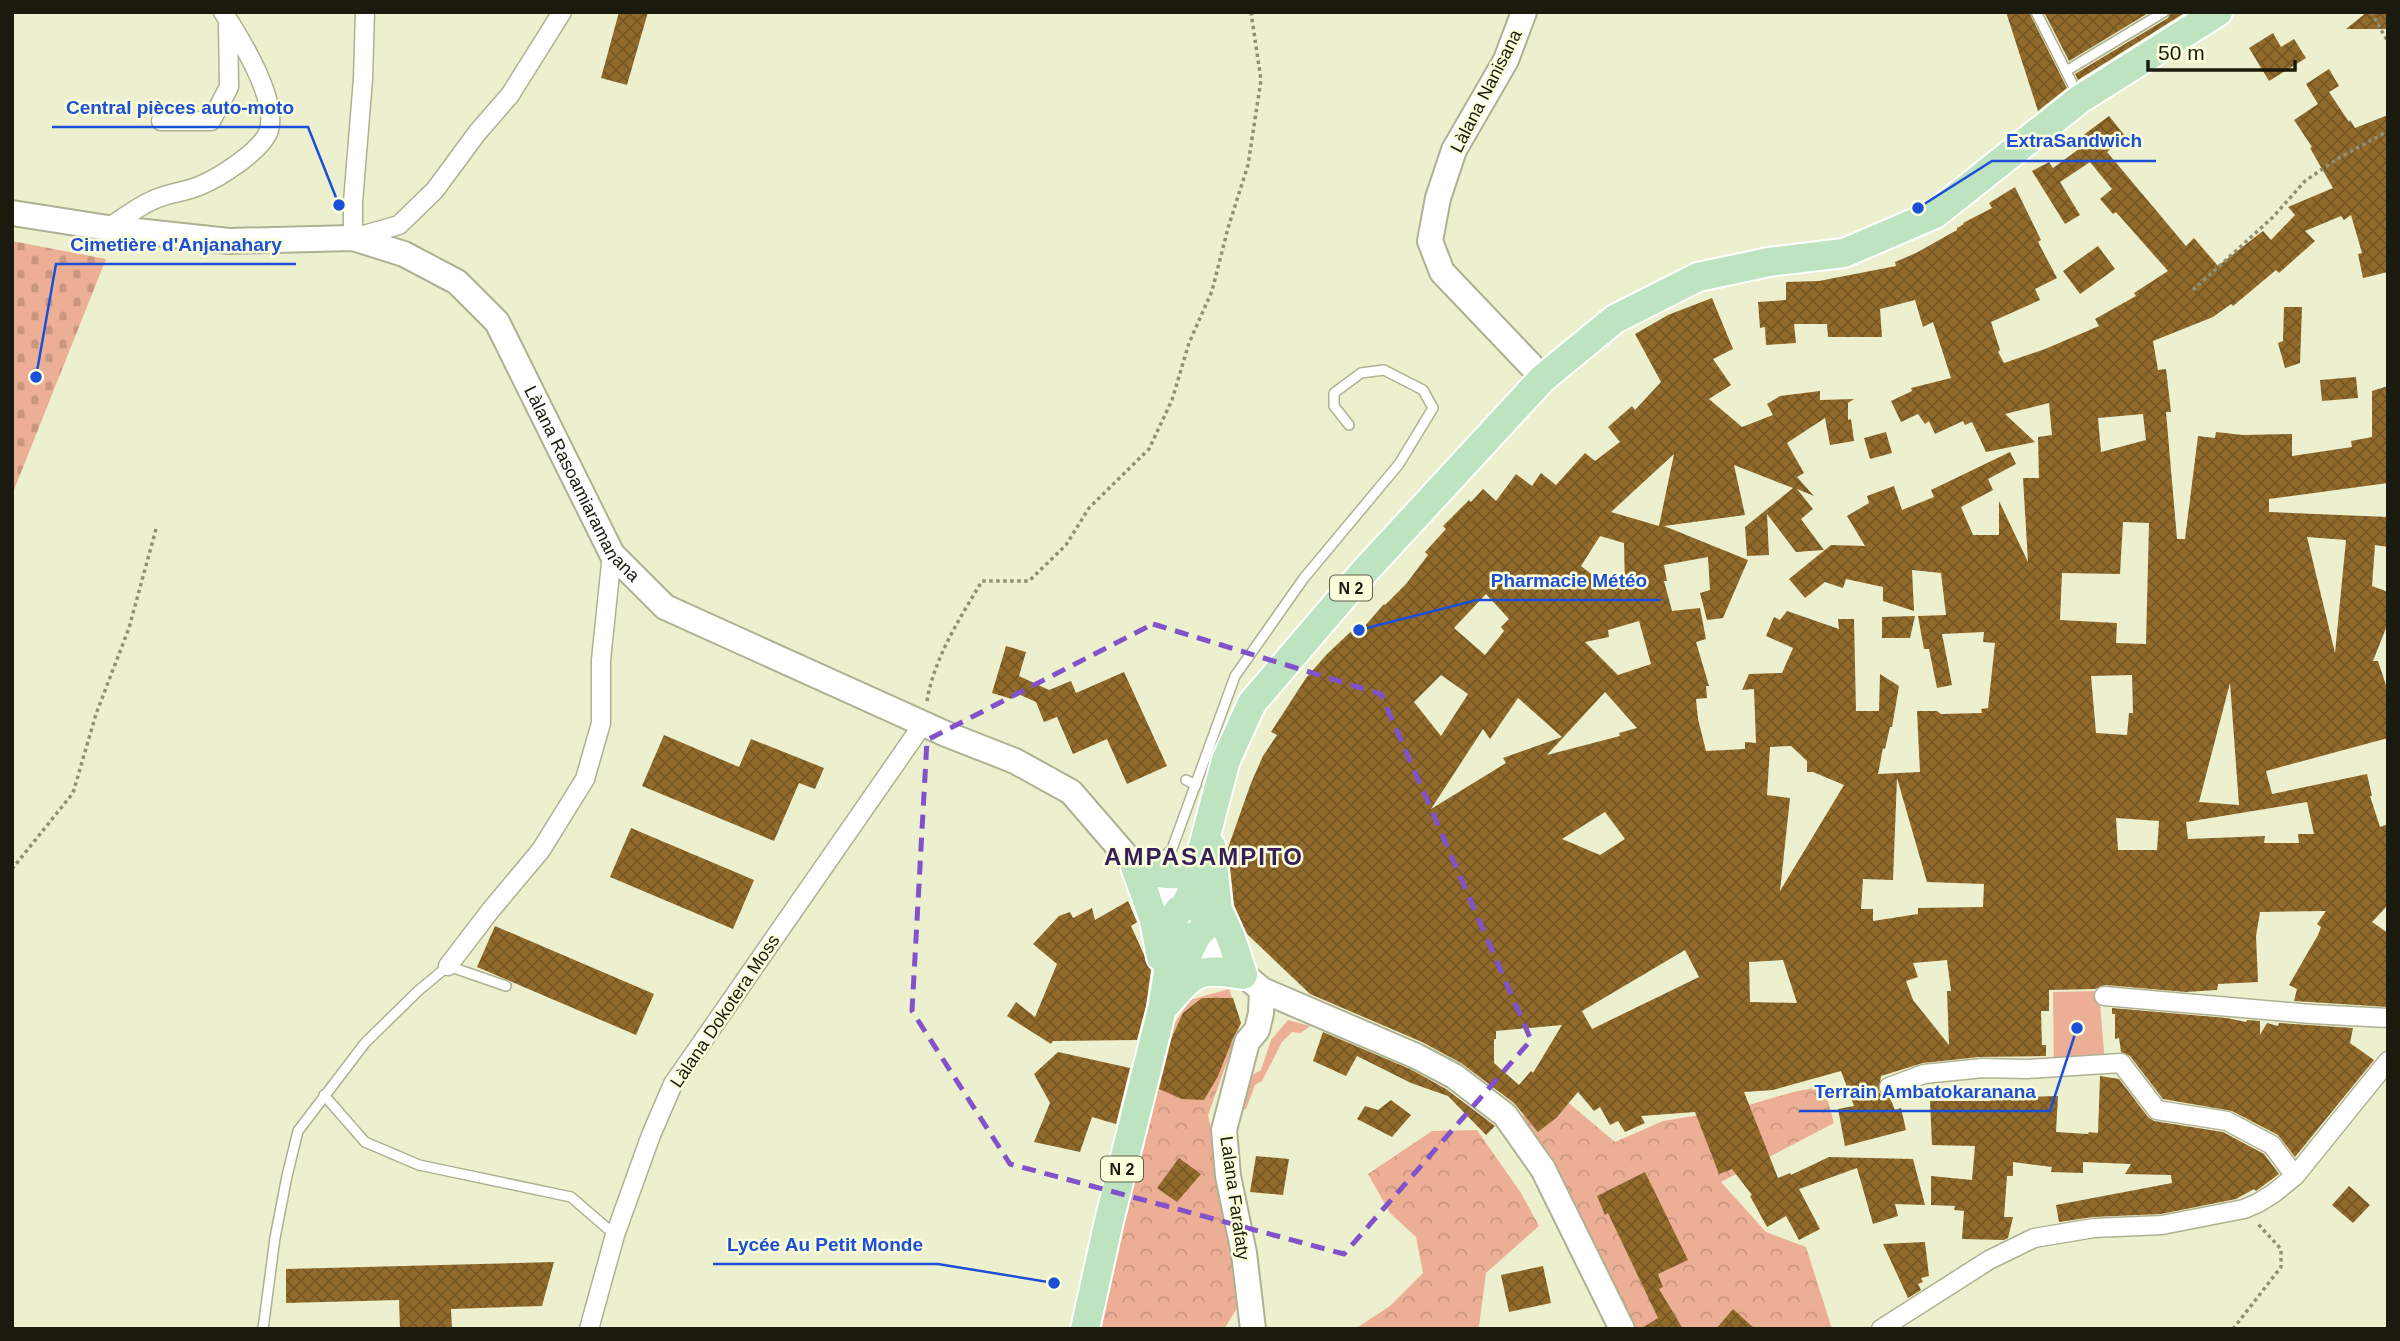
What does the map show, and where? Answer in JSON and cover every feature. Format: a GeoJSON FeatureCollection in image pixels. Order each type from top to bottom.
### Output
{"type":"FeatureCollection","features":[{"type":"Feature","properties":{"kind":"main road","name":"Làlana Nanisana"},"geometry":{"type":"LineString","coordinates":[[1524,12],[1506,60],[1454,150],[1438,198],[1430,242],[1442,272],[1544,378]]}},
{"type":"Feature","properties":{"kind":"main road","name":"N 2"},"geometry":{"type":"LineString","coordinates":[[1085,1329],[1109,1220],[1162,1009],[1190,923],[1226,760],[1252,703],[1364,572],[1544,378],[1615,319],[1698,277],[1769,262],[1844,253],[1935,214],[2080,99],[2218,12]]}},
{"type":"Feature","properties":{"kind":"main road","name":"Làlana Rasoamiaramanana"},"geometry":{"type":"LineString","coordinates":[[12,213],[108,229],[229,241],[353,238],[404,254],[457,282],[498,322],[612,554],[665,607],[923,723],[1015,761],[1071,792],[1190,923],[1252,982]]}},
{"type":"Feature","properties":{"kind":"main road"},"geometry":{"type":"LineString","coordinates":[[1162,1009],[1159,945],[1142,869],[1171,876],[1186,870],[1199,859],[1209,829]]}},
{"type":"Feature","properties":{"kind":"main road"},"geometry":{"type":"LineString","coordinates":[[1209,829],[1214,890],[1219,910],[1252,982]]}},
{"type":"Feature","properties":{"kind":"main road"},"geometry":{"type":"LineString","coordinates":[[1162,1009],[1185,983],[1199,973],[1213,970],[1252,982],[1416,1056],[1454,1076],[1505,1115],[1544,1168],[1622,1329]]}},
{"type":"Feature","properties":{"kind":"main road","name":"Lalana Farafaty"},"geometry":{"type":"LineString","coordinates":[[1252,982],[1261,1013],[1257,1030],[1247,1042],[1224,1130],[1228,1176],[1244,1253],[1253,1329]]}},
{"type":"Feature","properties":{"kind":"street"},"geometry":{"type":"LineString","coordinates":[[365,12],[353,238],[398,225],[435,190],[477,133],[510,95],[562,12]]}},
{"type":"Feature","properties":{"kind":"street"},"geometry":{"type":"LineString","coordinates":[[161,121],[211,121],[229,88],[225,16]]}},
{"type":"Feature","properties":{"kind":"street"},"geometry":{"type":"LineString","coordinates":[[108,229],[154,199],[200,186],[229,169],[248,157],[269,131],[270,107],[262,83],[225,16]]}},
{"type":"Feature","properties":{"kind":"street"},"geometry":{"type":"LineString","coordinates":[[448,966],[541,850],[585,779],[601,723],[601,660],[612,554]]}},
{"type":"Feature","properties":{"kind":"street","name":"Làlana Dokotera Moss"},"geometry":{"type":"LineString","coordinates":[[589,1329],[615,1236],[651,1135],[673,1084],[923,723]]}},
{"type":"Feature","properties":{"kind":"street"},"geometry":{"type":"LineString","coordinates":[[2104,996],[2388,1018]]}},
{"type":"Feature","properties":{"kind":"street"},"geometry":{"type":"LineString","coordinates":[[1881,1329],[1989,1259],[2034,1238],[2094,1228],[2162,1225],[2244,1209],[2274,1193],[2295,1176],[2388,1061]]}},
{"type":"Feature","properties":{"kind":"street"},"geometry":{"type":"LineString","coordinates":[[1889,1087],[1924,1074],[1983,1068],[2027,1069],[2121,1063],[2157,1110],[2227,1121],[2272,1144],[2295,1176]]}},
{"type":"Feature","properties":{"kind":"lane"},"geometry":{"type":"LineString","coordinates":[[2036,12],[2080,99]]}},
{"type":"Feature","properties":{"kind":"lane"},"geometry":{"type":"LineString","coordinates":[[2066,71],[2164,12]]}},
{"type":"Feature","properties":{"kind":"lane"},"geometry":{"type":"LineString","coordinates":[[1142,869],[1172,849],[1235,676],[1304,578],[1399,464],[1433,408],[1423,390],[1384,370],[1361,373],[1334,393],[1334,405],[1349,425]]}},
{"type":"Feature","properties":{"kind":"lane"},"geometry":{"type":"LineString","coordinates":[[1186,780],[1196,785]]}},
{"type":"Feature","properties":{"kind":"lane"},"geometry":{"type":"LineString","coordinates":[[263,1329],[275,1238],[298,1130],[365,1043],[418,990],[448,966],[506,986]]}},
{"type":"Feature","properties":{"kind":"lane"},"geometry":{"type":"LineString","coordinates":[[324,1096],[365,1142],[419,1165],[571,1198],[615,1236]]}},
{"type":"Feature","properties":{"kind":"path"},"geometry":{"type":"LineString","coordinates":[[2371,12],[2388,42]]}},
{"type":"Feature","properties":{"kind":"path"},"geometry":{"type":"LineString","coordinates":[[923,723],[930,683],[956,624],[982,581],[1029,581],[1066,545],[1089,509],[1149,449],[1172,400],[1188,344],[1212,291],[1248,165],[1261,80],[1251,13]]}},
{"type":"Feature","properties":{"kind":"path"},"geometry":{"type":"LineString","coordinates":[[2193,290],[2273,217],[2305,181],[2337,159],[2388,131]]}},
{"type":"Feature","properties":{"kind":"path"},"geometry":{"type":"LineString","coordinates":[[12,869],[73,793],[96,714],[129,628],[156,529]]}},
{"type":"Feature","properties":{"kind":"path"},"geometry":{"type":"LineString","coordinates":[[2233,1329],[2281,1267],[2281,1249],[2244,1209]]}},
{"type":"Feature","properties":{"kind":"highlighted area"},"geometry":{"type":"Polygon","coordinates":[[[1153,624],[1381,694],[1531,1040],[1344,1254],[1010,1164],[912,1011],[927,740],[1153,624]]]}},
{"type":"Feature","properties":{"kind":"green space"},"geometry":{"type":"Polygon","coordinates":[[[12,241],[106,259],[12,495],[12,241]]]}},
{"type":"Feature","properties":{"kind":"green space"},"geometry":{"type":"Polygon","coordinates":[[[1229,989],[1241,1023],[1208,1115],[1248,1291],[1224,1329],[1092,1329],[1168,1033],[1190,1000],[1229,989]]]}},
{"type":"Feature","properties":{"kind":"green space"},"geometry":{"type":"Polygon","coordinates":[[[2099,991],[2105,1064],[2054,1067],[2053,992],[2099,991]]]}},
{"type":"Feature","properties":{"kind":"green space"},"geometry":{"type":"Polygon","coordinates":[[[1288,1020],[1310,1026],[1301,1033],[1292,1032],[1282,1042],[1262,1081],[1255,1085],[1246,1109],[1238,1112],[1249,1077],[1261,1070],[1271,1040],[1288,1020]]]}},
{"type":"Feature","properties":{"kind":"green space"},"geometry":{"type":"Polygon","coordinates":[[[1824,1086],[1834,1123],[1721,1182],[1766,1232],[1806,1247],[1832,1329],[1630,1329],[1520,1117],[1564,1099],[1615,1142],[1663,1121],[1735,1109],[1824,1086]]]}},
{"type":"Feature","properties":{"kind":"green space"},"geometry":{"type":"Polygon","coordinates":[[[1477,1130],[1521,1193],[1539,1226],[1486,1273],[1479,1326],[1475,1329],[1355,1329],[1390,1306],[1423,1273],[1416,1237],[1390,1213],[1368,1174],[1432,1131],[1477,1130]]]}},
{"type":"Feature","properties":{"kind":"building"},"geometry":{"type":"Polygon","coordinates":[[[619,12],[648,12],[627,85],[601,78],[619,12]]]}},
{"type":"Feature","properties":{"kind":"building"},"geometry":{"type":"Polygon","coordinates":[[[2006,12],[2029,12],[2067,88],[2038,111],[2006,12]]]}},
{"type":"Feature","properties":{"kind":"building"},"geometry":{"type":"Polygon","coordinates":[[[2044,12],[2150,12],[2069,61],[2044,12]]]}},
{"type":"Feature","properties":{"kind":"building"},"geometry":{"type":"Polygon","coordinates":[[[2171,12],[2186,12],[2078,80],[2075,74],[2168,18],[2171,12]]]}},
{"type":"Feature","properties":{"kind":"building"},"geometry":{"type":"Polygon","coordinates":[[[2367,12],[2388,12],[2388,29],[2346,29],[2367,12]]]}},
{"type":"Feature","properties":{"kind":"building"},"geometry":{"type":"Polygon","coordinates":[[[2273,33],[2281,47],[2294,39],[2306,58],[2269,81],[2249,48],[2273,33]]]}},
{"type":"Feature","properties":{"kind":"building"},"geometry":{"type":"Polygon","coordinates":[[[2329,69],[2339,86],[2329,92],[2355,128],[2388,115],[2388,272],[2363,278],[2358,254],[2362,253],[2351,215],[2344,220],[2341,216],[2305,231],[2315,241],[2279,273],[2276,270],[2233,306],[2231,304],[2213,317],[2153,341],[2158,370],[2166,369],[2171,412],[2166,412],[2177,539],[2185,539],[2198,436],[2215,438],[2216,432],[2243,435],[2292,434],[2292,456],[2352,447],[2351,441],[2372,437],[2372,391],[2388,386],[2388,483],[2269,499],[2269,512],[2388,517],[2388,547],[2375,545],[2372,586],[2388,592],[2388,623],[2373,661],[2378,661],[2388,691],[2388,738],[2266,771],[2272,794],[2367,774],[2370,796],[2380,827],[2388,824],[2388,905],[2372,922],[2388,933],[2388,1007],[2294,1001],[2297,989],[2289,985],[2318,935],[2321,927],[2317,924],[2326,911],[2260,912],[2256,936],[2258,982],[2218,984],[2217,990],[2186,992],[2105,985],[2095,989],[2049,990],[2049,1011],[2041,1011],[2042,1045],[2046,1045],[2046,1056],[1979,1057],[1923,1063],[1881,1076],[1879,1092],[1890,1098],[1895,1110],[1901,1108],[1906,1130],[1845,1146],[1838,1109],[1854,1106],[1841,1071],[1773,1090],[1744,1092],[1778,1178],[1790,1173],[1791,1175],[1829,1157],[1913,1159],[1925,1205],[1895,1204],[1898,1216],[1873,1224],[1857,1168],[1799,1189],[1820,1229],[1799,1240],[1786,1216],[1767,1227],[1750,1196],[1752,1195],[1732,1169],[1719,1174],[1695,1112],[1641,1116],[1645,1123],[1625,1132],[1618,1121],[1610,1125],[1600,1107],[1594,1111],[1578,1092],[1556,1118],[1538,1132],[1514,1103],[1461,1063],[1422,1042],[1310,994],[1247,934],[1234,905],[1228,848],[1251,783],[1263,756],[1277,735],[1271,732],[1306,678],[1327,654],[1360,623],[1364,627],[1406,584],[1428,555],[1425,552],[1446,529],[1443,526],[1483,489],[1496,501],[1516,474],[1532,486],[1541,473],[1556,485],[1585,453],[1595,461],[1620,442],[1608,427],[1632,406],[1635,410],[1661,382],[1635,334],[1668,315],[1712,298],[1733,349],[1713,359],[1731,385],[1709,399],[1742,427],[1773,415],[1767,404],[1780,396],[1820,391],[1820,400],[1854,399],[1848,403],[1848,420],[1851,419],[1854,441],[1830,445],[1825,418],[1787,443],[1804,473],[1797,477],[1814,496],[1797,489],[1813,509],[1801,519],[1824,550],[1796,552],[1767,514],[1769,555],[1747,556],[1745,527],[1793,488],[1734,465],[1745,515],[1664,526],[1748,560],[1723,618],[1707,620],[1700,593],[1710,590],[1708,557],[1664,565],[1667,581],[1664,581],[1672,611],[1700,608],[1706,639],[1696,642],[1709,686],[1706,686],[1707,698],[1696,699],[1706,751],[1745,749],[1745,742],[1756,743],[1754,689],[1742,690],[1749,674],[1782,673],[1793,648],[1766,636],[1774,617],[1780,620],[1787,611],[1839,629],[1838,619],[1854,619],[1856,711],[1879,711],[1880,674],[1899,686],[1892,727],[1885,749],[1883,748],[1878,774],[1920,772],[1917,711],[1937,711],[1941,714],[1982,713],[1981,709],[1988,708],[1995,643],[1983,642],[1984,632],[1942,634],[1952,685],[1937,688],[1929,649],[1924,649],[1918,616],[1946,615],[1941,573],[1912,570],[1914,611],[1883,601],[1883,587],[1846,579],[1843,588],[1825,582],[1805,598],[1789,579],[1831,545],[1865,546],[1847,516],[1869,503],[1867,496],[1894,486],[1902,510],[1934,497],[1931,490],[2010,452],[2016,464],[1988,479],[1993,490],[1961,507],[1973,535],[1999,535],[1999,501],[2028,562],[2023,478],[2039,478],[2038,437],[2052,435],[2049,403],[2005,414],[2035,442],[1986,452],[1972,422],[1965,425],[1963,421],[1935,434],[1929,421],[1925,424],[1918,414],[1901,422],[1891,401],[1912,391],[1911,388],[1951,378],[1933,322],[1923,327],[1915,300],[1880,309],[1882,337],[1828,337],[1827,324],[1794,324],[1796,343],[1766,345],[1765,327],[1760,328],[1758,302],[1786,300],[1786,282],[1819,281],[1896,266],[1895,262],[1916,253],[1992,208],[1989,203],[2015,187],[2041,240],[2038,242],[2057,278],[2035,289],[2040,300],[1991,322],[2000,350],[1998,352],[2004,363],[2045,349],[2099,326],[2095,319],[2136,296],[2134,293],[2168,271],[2116,212],[2113,214],[2100,199],[2112,189],[2090,162],[2060,182],[2080,215],[2065,224],[2032,171],[2049,162],[2053,168],[2079,149],[2074,142],[2109,116],[2126,137],[2107,152],[2186,246],[2194,238],[2218,266],[2263,231],[2271,240],[2295,215],[2288,207],[2333,188],[2310,148],[2312,147],[2294,120],[2318,104],[2306,84],[2329,69]],[[2143,414],[2098,418],[2101,452],[2146,440],[2143,414]],[[1674,454],[1611,512],[1659,526],[1674,454]],[[2123,522],[2120,574],[2062,573],[2060,620],[2117,623],[2116,643],[2146,644],[2149,523],[2123,522]],[[1600,536],[1581,566],[1595,577],[1625,590],[1624,543],[1600,536]],[[2307,537],[2335,653],[2346,540],[2307,537]],[[1486,594],[1454,628],[1485,655],[1504,631],[1501,627],[1509,619],[1486,594]],[[1639,621],[1608,630],[1609,637],[1585,642],[1618,675],[1651,664],[1639,621]],[[1441,675],[1414,702],[1441,736],[1468,694],[1441,675]],[[2132,675],[2091,676],[2096,733],[2127,735],[2129,713],[2133,713],[2132,675]],[[2230,683],[2199,802],[2239,805],[2230,683]],[[1605,692],[1547,755],[1620,736],[1619,733],[1637,728],[1605,692]],[[1518,698],[1490,739],[1483,729],[1431,809],[1506,763],[1503,758],[1562,737],[1518,698]],[[1791,746],[1770,747],[1767,795],[1790,798],[1780,891],[1844,785],[1807,772],[1807,761],[1791,746]],[[1897,778],[1893,880],[1863,879],[1861,909],[1873,909],[1873,921],[1918,914],[1918,908],[1983,907],[1984,884],[1927,882],[1897,778]],[[2307,802],[2186,822],[2188,839],[2265,836],[2264,843],[2299,843],[2298,834],[2314,834],[2307,802]],[[1605,812],[1562,839],[1600,855],[1625,839],[1605,812]],[[2116,818],[2118,850],[2157,850],[2159,821],[2116,818]],[[1685,950],[1582,1011],[1592,1029],[1699,977],[1685,950]],[[1783,960],[1749,962],[1750,1002],[1797,1003],[1783,960]],[[1947,960],[1913,963],[1918,977],[1906,981],[1913,1000],[1949,1045],[1947,991],[1951,991],[1947,960]],[[1562,1025],[1496,1031],[1494,1063],[1519,1085],[1531,1071],[1533,1073],[1562,1025]]]}},
{"type":"Feature","properties":{"kind":"building"},"geometry":{"type":"Polygon","coordinates":[[[2098,246],[2115,269],[2080,294],[2063,271],[2098,246]]]}},
{"type":"Feature","properties":{"kind":"building"},"geometry":{"type":"Polygon","coordinates":[[[2284,307],[2302,307],[2300,363],[2285,368],[2278,343],[2283,341],[2284,307]]]}},
{"type":"Feature","properties":{"kind":"building"},"geometry":{"type":"Polygon","coordinates":[[[2356,377],[2358,398],[2322,401],[2320,380],[2356,377]]]}},
{"type":"Feature","properties":{"kind":"building"},"geometry":{"type":"Polygon","coordinates":[[[1886,432],[1892,453],[1870,459],[1864,438],[1886,432]]]}},
{"type":"Feature","properties":{"kind":"building"},"geometry":{"type":"Polygon","coordinates":[[[1915,616],[1910,638],[1882,638],[1882,617],[1915,616]]]}},
{"type":"Feature","properties":{"kind":"building"},"geometry":{"type":"Polygon","coordinates":[[[1006,646],[1026,652],[1019,676],[1049,690],[1071,681],[1076,693],[1124,672],[1167,766],[1127,784],[1107,739],[1073,754],[1057,717],[1044,722],[1036,702],[1014,692],[1012,699],[992,693],[1006,646]]]}},
{"type":"Feature","properties":{"kind":"building"},"geometry":{"type":"Polygon","coordinates":[[[664,735],[739,767],[751,739],[824,768],[815,789],[799,783],[774,841],[642,786],[664,735]]]}},
{"type":"Feature","properties":{"kind":"building"},"geometry":{"type":"Polygon","coordinates":[[[631,828],[754,880],[733,929],[610,877],[631,828]]]}},
{"type":"Feature","properties":{"kind":"building"},"geometry":{"type":"Polygon","coordinates":[[[1128,901],[1137,922],[1131,926],[1151,970],[1146,1006],[1137,1040],[1053,1041],[1051,1044],[1007,1016],[1016,1002],[1035,1017],[1057,964],[1033,944],[1059,916],[1070,912],[1073,918],[1092,908],[1095,920],[1128,901]]]}},
{"type":"Feature","properties":{"kind":"building"},"geometry":{"type":"Polygon","coordinates":[[[495,926],[654,994],[636,1035],[477,967],[495,926]]]}},
{"type":"Feature","properties":{"kind":"building"},"geometry":{"type":"Polygon","coordinates":[[[1202,998],[1233,998],[1241,1023],[1218,1076],[1204,1100],[1182,1099],[1159,1089],[1172,1037],[1183,1013],[1202,998]]]}},
{"type":"Feature","properties":{"kind":"building"},"geometry":{"type":"Polygon","coordinates":[[[2112,1008],[2246,1022],[2260,1021],[2260,1035],[2267,1023],[2278,1026],[2279,1023],[2353,1028],[2350,1043],[2374,1060],[2295,1157],[2278,1135],[2232,1111],[2163,1099],[2130,1056],[2121,1052],[2119,1038],[2115,1039],[2115,1014],[2112,1014],[2112,1008]]]}},
{"type":"Feature","properties":{"kind":"building"},"geometry":{"type":"Polygon","coordinates":[[[1323,1032],[1410,1069],[1446,1089],[1495,1126],[1486,1135],[1448,1096],[1411,1083],[1357,1056],[1346,1076],[1313,1061],[1323,1032]]]}},
{"type":"Feature","properties":{"kind":"building"},"geometry":{"type":"Polygon","coordinates":[[[1058,1052],[1130,1068],[1116,1124],[1092,1117],[1080,1152],[1034,1142],[1050,1103],[1034,1074],[1058,1052]]]}},
{"type":"Feature","properties":{"kind":"building"},"geometry":{"type":"Polygon","coordinates":[[[2100,1076],[2119,1079],[2154,1121],[2223,1132],[2264,1154],[2279,1174],[2256,1191],[2254,1189],[2236,1199],[2161,1214],[2093,1217],[2059,1222],[2056,1205],[2172,1183],[2171,1175],[2125,1174],[2131,1164],[2083,1162],[2083,1173],[2051,1172],[2052,1167],[2013,1162],[2013,1176],[2007,1176],[2004,1217],[2013,1217],[2008,1238],[1962,1239],[1964,1211],[1954,1210],[1955,1206],[1931,1205],[1931,1176],[1972,1180],[1975,1146],[1932,1145],[1930,1101],[1990,1101],[1990,1098],[2058,1096],[2056,1132],[2098,1133],[2100,1076]]]}},
{"type":"Feature","properties":{"kind":"building"},"geometry":{"type":"Polygon","coordinates":[[[1391,1100],[1411,1115],[1392,1137],[1357,1119],[1365,1106],[1378,1110],[1391,1100]]]}},
{"type":"Feature","properties":{"kind":"building"},"geometry":{"type":"Polygon","coordinates":[[[1256,1156],[1289,1159],[1283,1195],[1250,1192],[1256,1156]]]}},
{"type":"Feature","properties":{"kind":"building"},"geometry":{"type":"Polygon","coordinates":[[[1179,1158],[1201,1174],[1177,1202],[1157,1188],[1179,1158]]]}},
{"type":"Feature","properties":{"kind":"building"},"geometry":{"type":"Polygon","coordinates":[[[1645,1172],[1688,1260],[1658,1274],[1663,1287],[1659,1289],[1683,1329],[1640,1329],[1658,1318],[1608,1213],[1605,1215],[1597,1196],[1645,1172]]]}},
{"type":"Feature","properties":{"kind":"building"},"geometry":{"type":"Polygon","coordinates":[[[2349,1186],[2370,1205],[2353,1223],[2332,1205],[2349,1186]]]}},
{"type":"Feature","properties":{"kind":"building"},"geometry":{"type":"Polygon","coordinates":[[[1925,1242],[1929,1276],[1921,1278],[1923,1282],[1918,1284],[1921,1290],[1908,1298],[1883,1244],[1925,1242]]]}},
{"type":"Feature","properties":{"kind":"building"},"geometry":{"type":"Polygon","coordinates":[[[554,1262],[542,1306],[451,1309],[452,1329],[400,1329],[399,1300],[286,1303],[286,1269],[554,1262]]]}},
{"type":"Feature","properties":{"kind":"building"},"geometry":{"type":"Polygon","coordinates":[[[1543,1266],[1551,1303],[1509,1312],[1501,1275],[1543,1266]]]}},
{"type":"Feature","properties":{"kind":"building"},"geometry":{"type":"Polygon","coordinates":[[[1733,1309],[1755,1329],[1716,1329],[1733,1309]]]}},
{"type":"Feature","properties":{"kind":"place","name":"Central pièces auto-moto"},"geometry":{"type":"Point","coordinates":[339,205]}},
{"type":"Feature","properties":{"kind":"place","name":"ExtraSandwich"},"geometry":{"type":"Point","coordinates":[1918,208]}},
{"type":"Feature","properties":{"kind":"place","name":"Cimetière d'Anjanahary"},"geometry":{"type":"Point","coordinates":[36,377]}},
{"type":"Feature","properties":{"kind":"place","name":"Pharmacie Météo"},"geometry":{"type":"Point","coordinates":[1359,630]}},
{"type":"Feature","properties":{"kind":"place","name":"Terrain Ambatokaranana"},"geometry":{"type":"Point","coordinates":[2077,1028]}},
{"type":"Feature","properties":{"kind":"place","name":"Lycée Au Petit Monde"},"geometry":{"type":"Point","coordinates":[1054,1283]}},
{"type":"Feature","properties":{"kind":"district","name":"AMPASAMPITO"},"geometry":{"type":"Point","coordinates":[1204,856]}}]}
